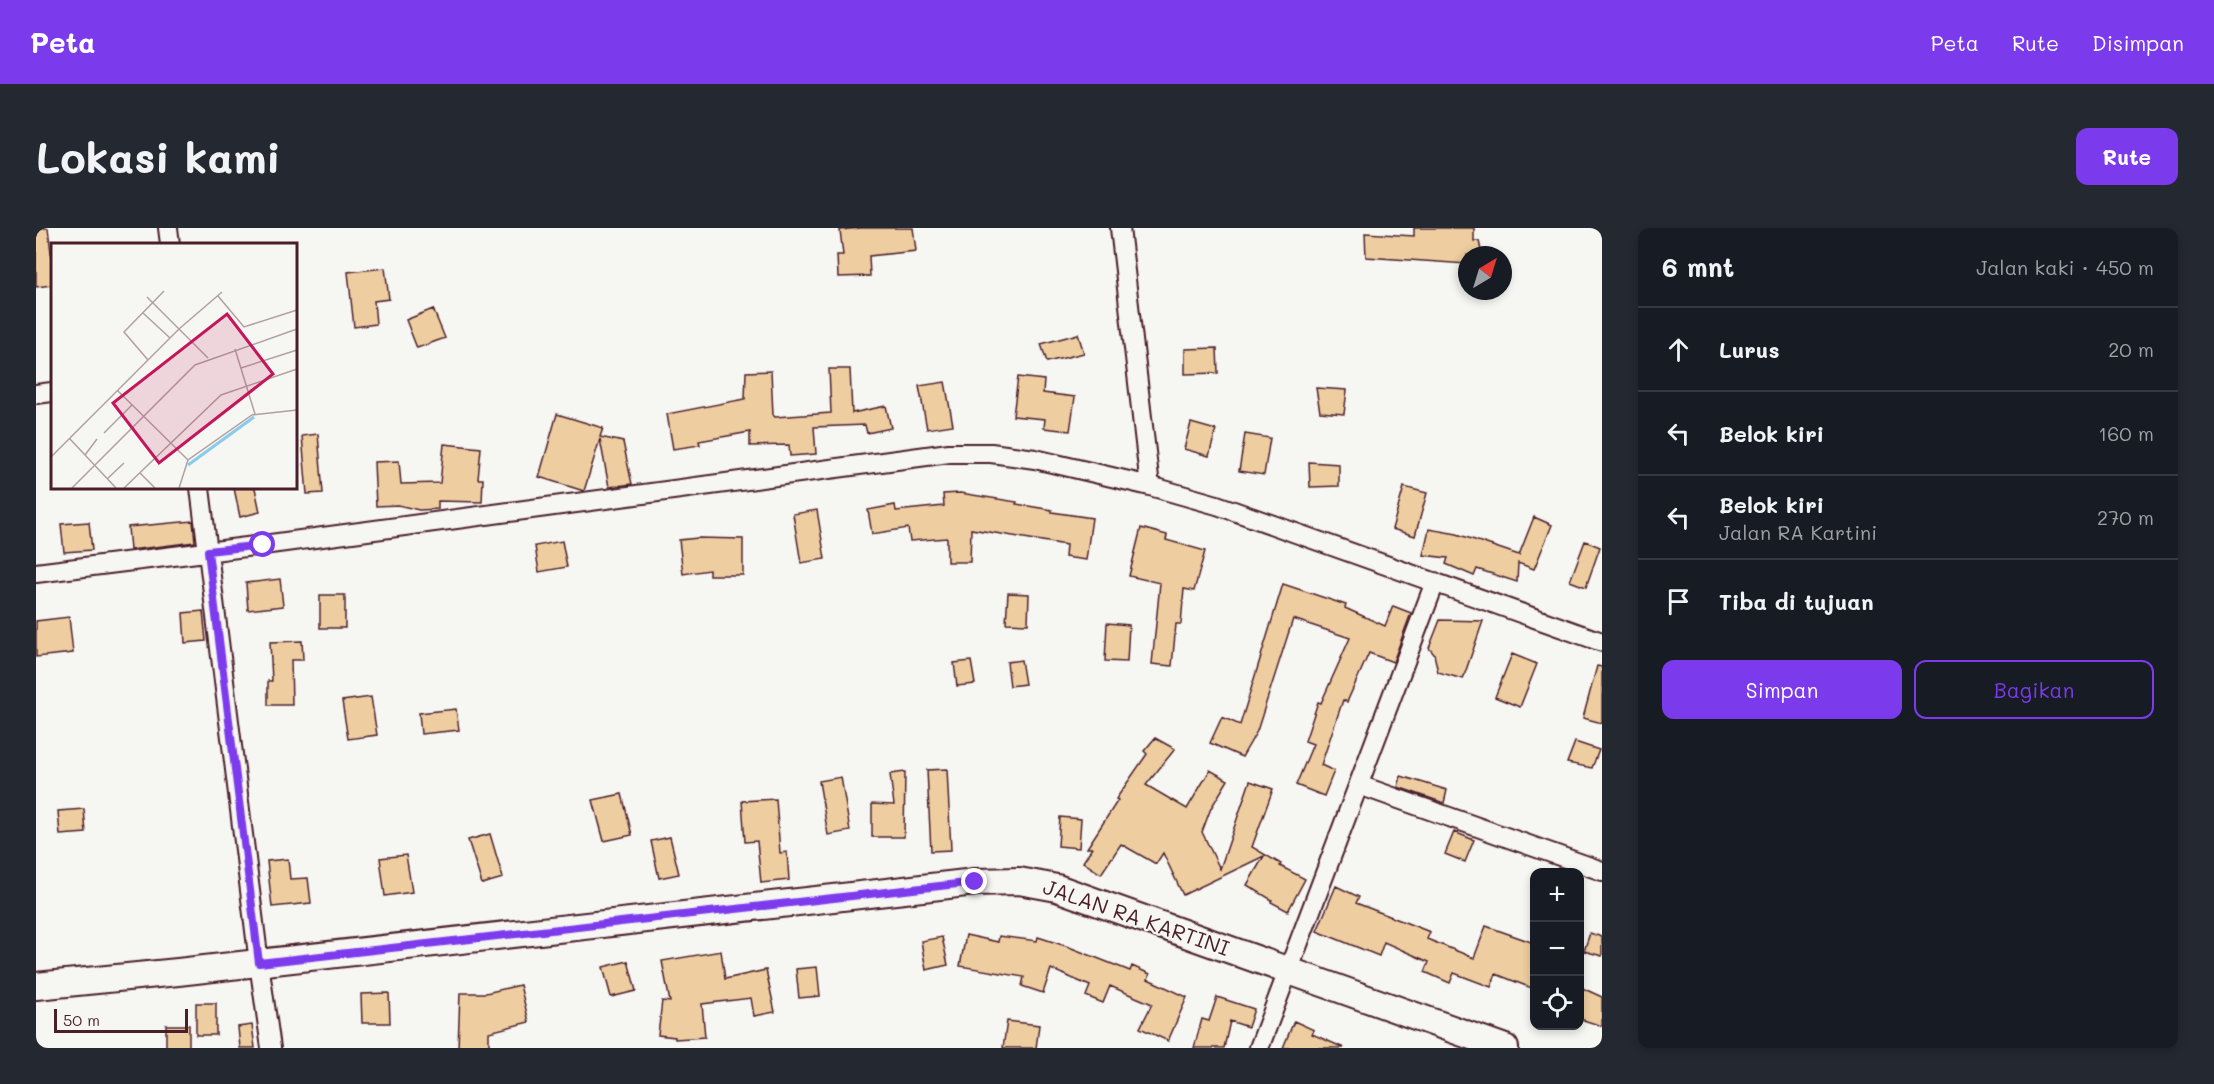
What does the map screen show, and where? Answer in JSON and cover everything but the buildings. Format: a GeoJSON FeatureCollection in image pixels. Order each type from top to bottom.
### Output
{"type":"FeatureCollection","features":[{"type":"Feature","properties":{"kind":"main road","name":"JALAN RA KARTINI"},"geometry":{"type":"LineString","coordinates":[[36,986],[975,882],[1019,881],[1057,888],[1505,1048]]}},
{"type":"Feature","properties":{"kind":"street"},"geometry":{"type":"LineString","coordinates":[[168,228],[170,243]]}},
{"type":"Feature","properties":{"kind":"street"},"geometry":{"type":"LineString","coordinates":[[1120,228],[1150,486]]}},
{"type":"Feature","properties":{"kind":"street"},"geometry":{"type":"LineString","coordinates":[[36,394],[51,392]]}},
{"type":"Feature","properties":{"kind":"street"},"geometry":{"type":"LineString","coordinates":[[36,573],[949,453],[991,453],[1035,459],[1150,486],[1216,505],[1602,642]]}},
{"type":"Feature","properties":{"kind":"street"},"geometry":{"type":"LineString","coordinates":[[200,489],[259,963],[272,1048]]}},
{"type":"Feature","properties":{"kind":"street"},"geometry":{"type":"LineString","coordinates":[[1259,1048],[1435,582]]}},
{"type":"Feature","properties":{"kind":"street"},"geometry":{"type":"LineString","coordinates":[[1359,785],[1602,871]]}},
{"type":"Feature","properties":{"kind":"route"},"geometry":{"type":"LineString","coordinates":[[263,545],[208,551],[259,963],[975,882]]}}]}
